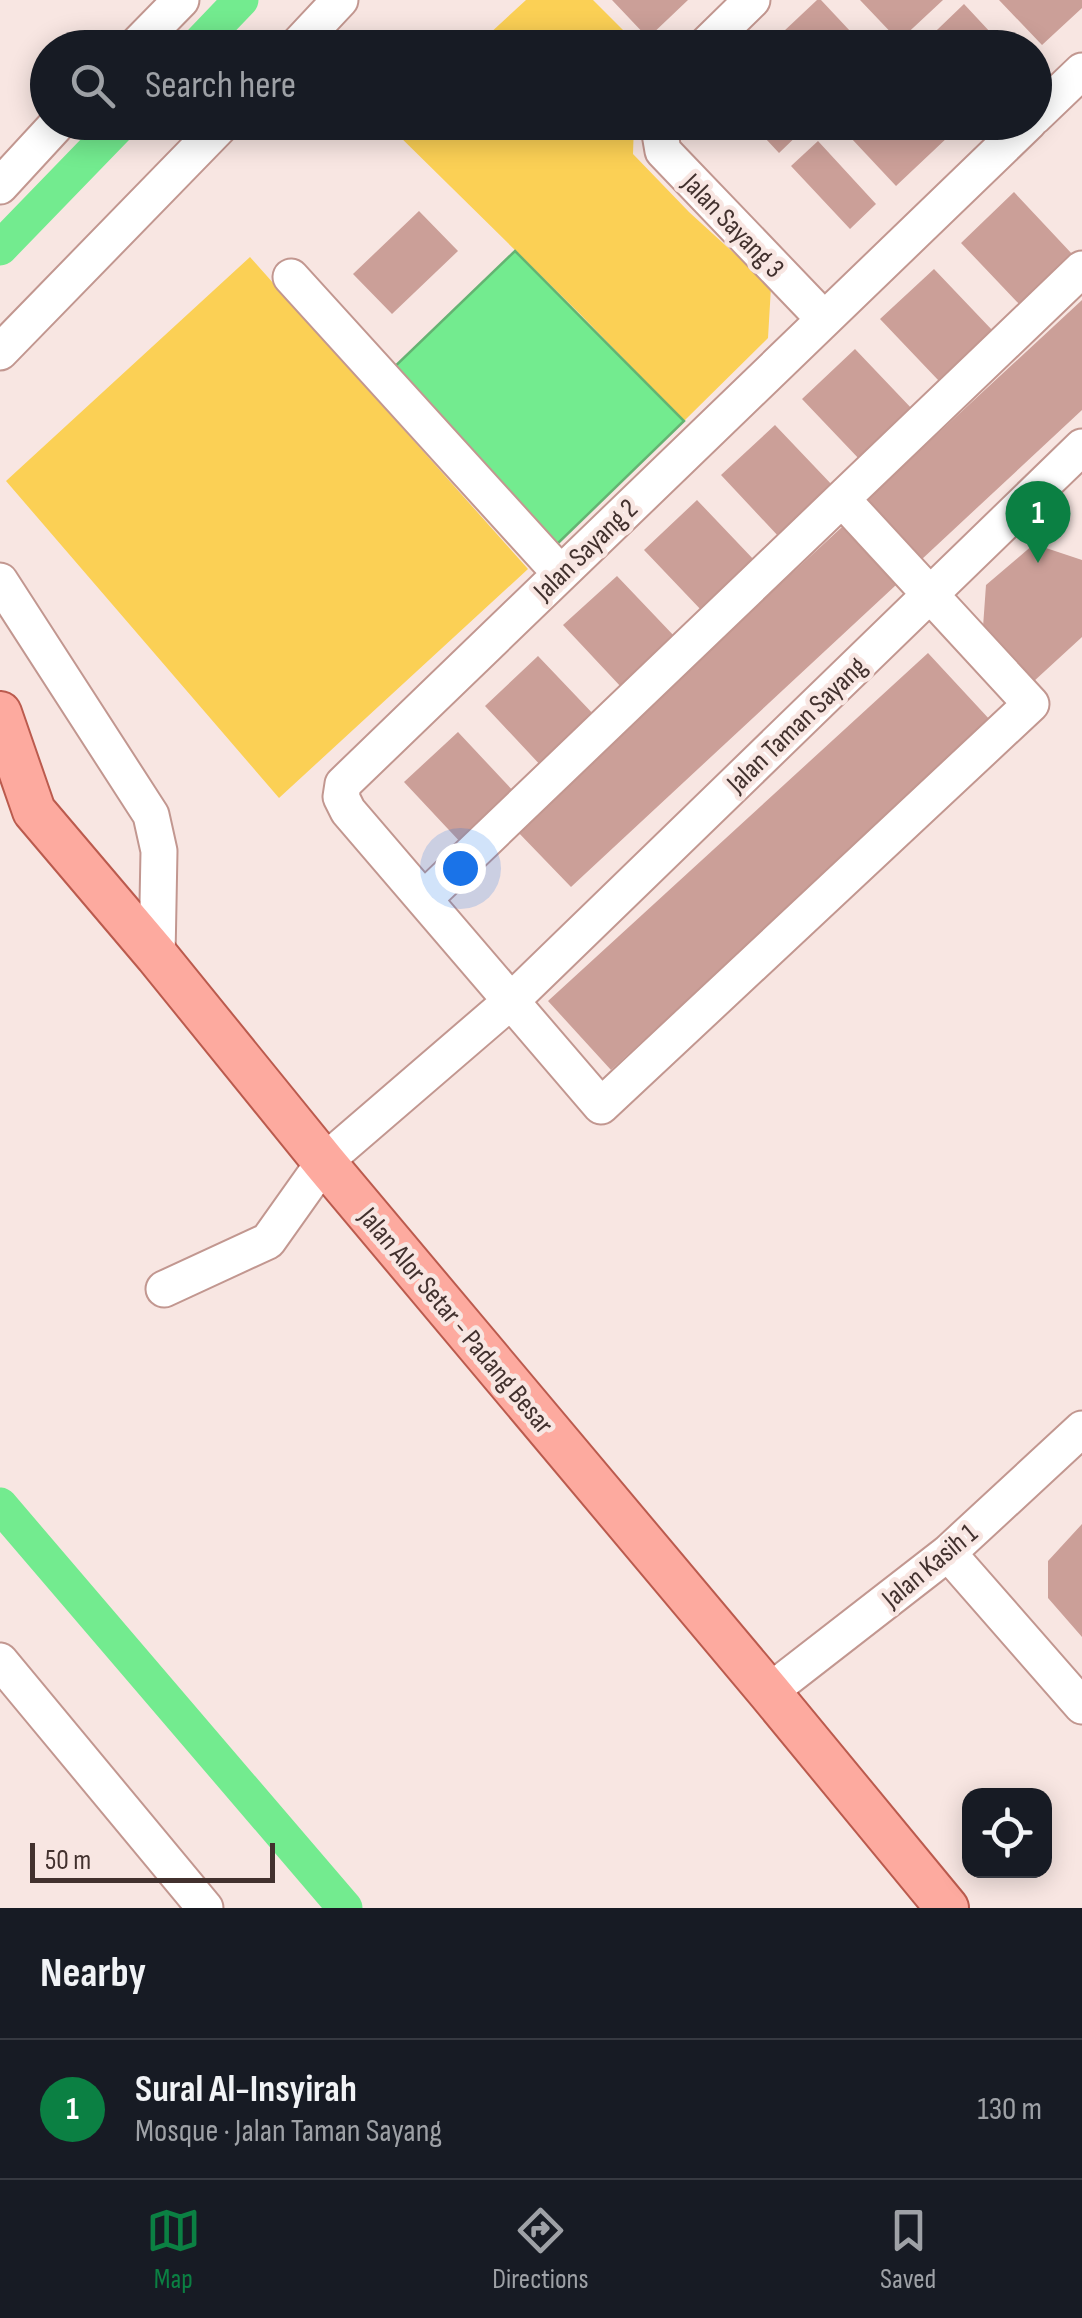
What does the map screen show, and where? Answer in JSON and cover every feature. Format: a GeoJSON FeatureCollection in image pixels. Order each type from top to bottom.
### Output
{"type":"FeatureCollection","features":[{"type":"Feature","properties":{"kind":"main road","name":"Jalan Alor Setar - Padang Besar"},"geometry":{"type":"LineString","coordinates":[[0,713],[34,811],[947,1908]]}},
{"type":"Feature","properties":{"kind":"street"},"geometry":{"type":"LineString","coordinates":[[152,30],[181,0]]}},
{"type":"Feature","properties":{"kind":"street"},"geometry":{"type":"LineString","coordinates":[[312,30],[340,0]]}},
{"type":"Feature","properties":{"kind":"street"},"geometry":{"type":"LineString","coordinates":[[721,30],[752,0]]}},
{"type":"Feature","properties":{"kind":"street"},"geometry":{"type":"LineString","coordinates":[[1052,100],[1082,71]]}},
{"type":"Feature","properties":{"kind":"street"},"geometry":{"type":"LineString","coordinates":[[0,186],[42,140]]}},
{"type":"Feature","properties":{"kind":"street"},"geometry":{"type":"LineString","coordinates":[[0,352],[206,140]]}},
{"type":"Feature","properties":{"kind":"street","name":"Jalan Sayang 3"},"geometry":{"type":"LineString","coordinates":[[661,140],[663,150],[824,319]]}},
{"type":"Feature","properties":{"kind":"street","name":"Jalan Sayang 2"},"geometry":{"type":"LineString","coordinates":[[930,594],[1031,704],[601,1106],[348,811],[341,798],[343,784],[1010,140]]}},
{"type":"Feature","properties":{"kind":"street"},"geometry":{"type":"LineString","coordinates":[[424,899],[1082,269]]}},
{"type":"Feature","properties":{"kind":"street"},"geometry":{"type":"LineString","coordinates":[[291,278],[560,574]]}},
{"type":"Feature","properties":{"kind":"street","name":"Jalan Taman Sayang"},"geometry":{"type":"LineString","coordinates":[[164,1289],[268,1242],[324,1162],[510,1001],[1082,447]]}},
{"type":"Feature","properties":{"kind":"street"},"geometry":{"type":"LineString","coordinates":[[842,499],[930,594]]}},
{"type":"Feature","properties":{"kind":"street"},"geometry":{"type":"LineString","coordinates":[[0,581],[151,815],[159,851],[157,956]]}},
{"type":"Feature","properties":{"kind":"street","name":"Jalan Kasih 1"},"geometry":{"type":"LineString","coordinates":[[770,1692],[948,1553],[1082,1429]]}},
{"type":"Feature","properties":{"kind":"street"},"geometry":{"type":"LineString","coordinates":[[948,1553],[1082,1706]]}},
{"type":"Feature","properties":{"kind":"street"},"geometry":{"type":"LineString","coordinates":[[0,1661],[206,1908]]}},
{"type":"Feature","properties":{"kind":"shaded area"},"geometry":{"type":"Polygon","coordinates":[[[526,0],[593,0],[623,30],[493,30],[526,0]]]}},
{"type":"Feature","properties":{"kind":"shaded area"},"geometry":{"type":"Polygon","coordinates":[[[403,140],[633,140],[633,154],[771,287],[768,338],[684,421],[403,140]]]}},
{"type":"Feature","properties":{"kind":"shaded area"},"geometry":{"type":"Polygon","coordinates":[[[515,251],[684,421],[553,548],[387,374],[515,251]]]}},
{"type":"Feature","properties":{"kind":"shaded area"},"geometry":{"type":"Polygon","coordinates":[[[250,257],[528,569],[279,798],[6,481],[250,257]]]}},
{"type":"Feature","properties":{"kind":"building"},"geometry":{"type":"Polygon","coordinates":[[[612,0],[688,0],[656,30],[640,30],[612,0]]]}},
{"type":"Feature","properties":{"kind":"building"},"geometry":{"type":"Polygon","coordinates":[[[821,0],[849,30],[785,30],[821,0]]]}},
{"type":"Feature","properties":{"kind":"building"},"geometry":{"type":"Polygon","coordinates":[[[860,0],[943,0],[911,30],[889,30],[860,0]]]}},
{"type":"Feature","properties":{"kind":"building"},"geometry":{"type":"Polygon","coordinates":[[[999,0],[1082,0],[1082,8],[1052,36],[1052,30],[1028,30],[999,0]]]}},
{"type":"Feature","properties":{"kind":"building"},"geometry":{"type":"Polygon","coordinates":[[[964,4],[988,30],[937,30],[964,4]]]}},
{"type":"Feature","properties":{"kind":"building"},"geometry":{"type":"Polygon","coordinates":[[[767,140],[793,140],[779,153],[767,140]]]}},
{"type":"Feature","properties":{"kind":"building"},"geometry":{"type":"Polygon","coordinates":[[[853,140],[945,140],[896,186],[853,140]]]}},
{"type":"Feature","properties":{"kind":"building"},"geometry":{"type":"Polygon","coordinates":[[[818,141],[876,204],[850,229],[791,166],[818,141]]]}},
{"type":"Feature","properties":{"kind":"building"},"geometry":{"type":"Polygon","coordinates":[[[1014,192],[1073,255],[1020,305],[961,243],[1014,192]]]}},
{"type":"Feature","properties":{"kind":"building"},"geometry":{"type":"Polygon","coordinates":[[[419,211],[458,251],[392,314],[353,274],[419,211]]]}},
{"type":"Feature","properties":{"kind":"building"},"geometry":{"type":"Polygon","coordinates":[[[934,269],[993,331],[939,381],[880,319],[934,269]]]}},
{"type":"Feature","properties":{"kind":"building"},"geometry":{"type":"Polygon","coordinates":[[[1082,300],[1082,410],[921,560],[865,501],[1082,300]]]}},
{"type":"Feature","properties":{"kind":"building"},"geometry":{"type":"Polygon","coordinates":[[[855,349],[914,411],[861,461],[802,399],[855,349]]]}},
{"type":"Feature","properties":{"kind":"building"},"geometry":{"type":"Polygon","coordinates":[[[775,425],[834,487],[780,538],[721,475],[775,425]]]}},
{"type":"Feature","properties":{"kind":"building"},"geometry":{"type":"Polygon","coordinates":[[[697,500],[756,562],[703,612],[644,550],[697,500]]]}},
{"type":"Feature","properties":{"kind":"building"},"geometry":{"type":"Polygon","coordinates":[[[842,527],[896,585],[571,887],[515,829],[842,527]]]}},
{"type":"Feature","properties":{"kind":"building"},"geometry":{"type":"Polygon","coordinates":[[[1034,544],[1082,560],[1082,637],[1033,682],[983,627],[986,585],[1034,544]]]}},
{"type":"Feature","properties":{"kind":"building"},"geometry":{"type":"Polygon","coordinates":[[[617,576],[676,638],[622,688],[563,625],[617,576]]]}},
{"type":"Feature","properties":{"kind":"building"},"geometry":{"type":"Polygon","coordinates":[[[928,653],[991,721],[611,1070],[548,1001],[928,653]]]}},
{"type":"Feature","properties":{"kind":"building"},"geometry":{"type":"Polygon","coordinates":[[[538,656],[597,718],[544,769],[485,706],[538,656]]]}},
{"type":"Feature","properties":{"kind":"building"},"geometry":{"type":"Polygon","coordinates":[[[458,732],[517,795],[463,845],[404,782],[458,732]]]}},
{"type":"Feature","properties":{"kind":"building"},"geometry":{"type":"Polygon","coordinates":[[[1082,1524],[1082,1637],[1048,1598],[1048,1561],[1082,1524]]]}},
{"type":"Feature","properties":{"kind":"waterway"},"geometry":{"type":"LineString","coordinates":[[212,30],[241,0]]}},
{"type":"Feature","properties":{"kind":"waterway"},"geometry":{"type":"LineString","coordinates":[[0,248],[105,140]]}},
{"type":"Feature","properties":{"kind":"waterway"},"geometry":{"type":"LineString","coordinates":[[0,1505],[345,1908]]}},
{"type":"Feature","properties":{"kind":"place","name":"Sural Al-Insyirah"},"geometry":{"type":"Point","coordinates":[1038,563]}}]}
